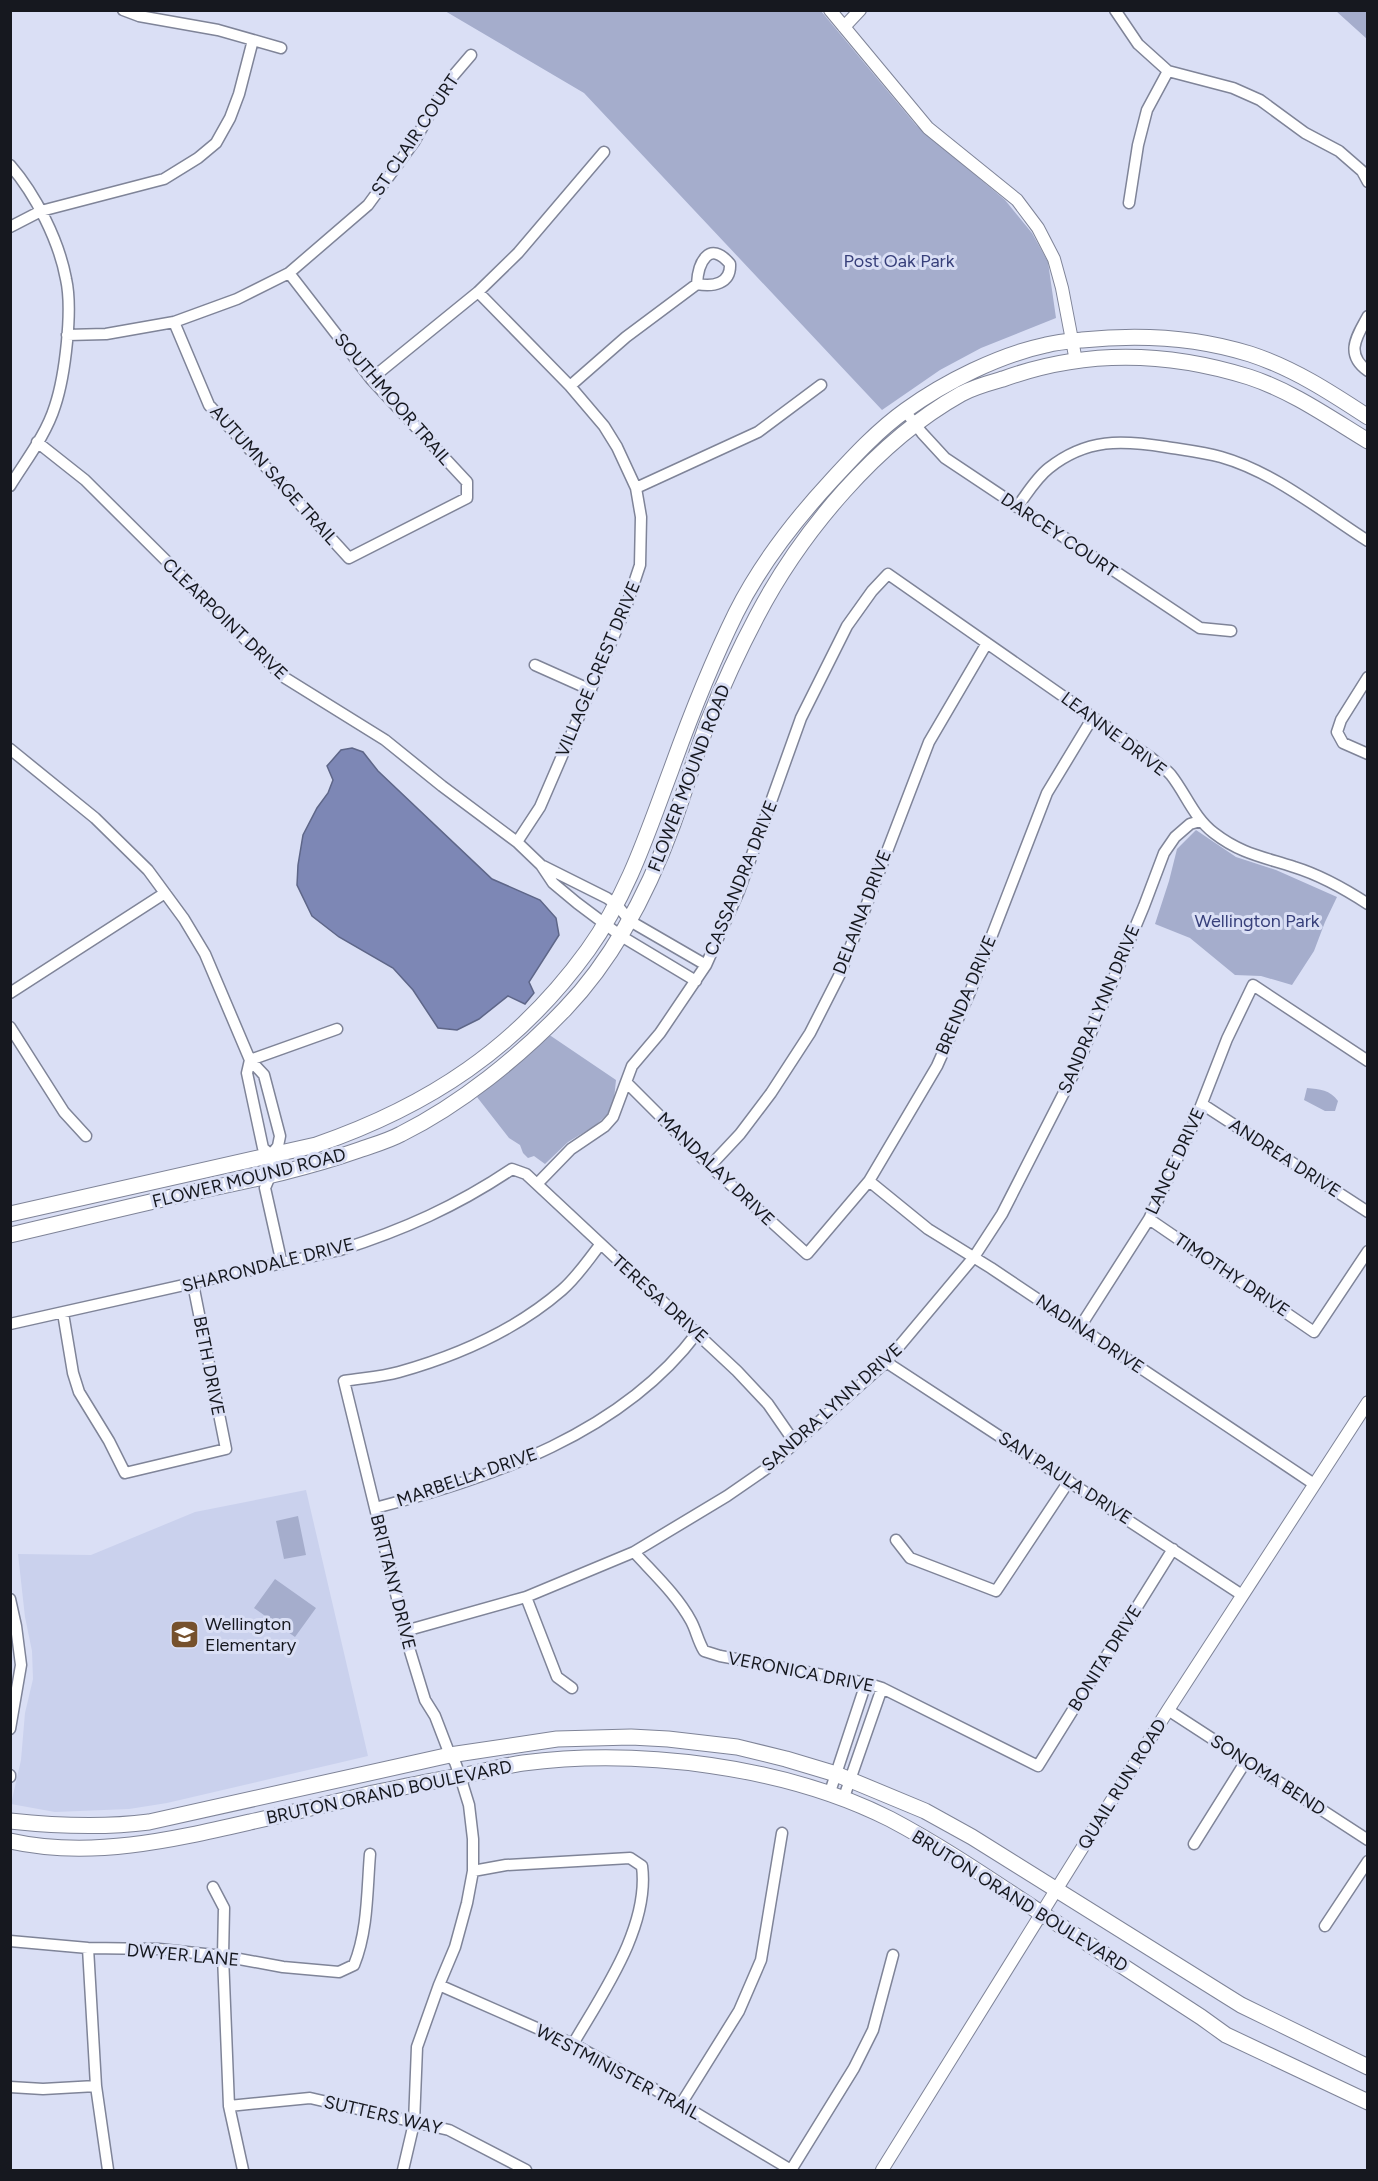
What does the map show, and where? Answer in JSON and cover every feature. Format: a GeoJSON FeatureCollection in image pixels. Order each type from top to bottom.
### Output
{"type":"FeatureCollection","features":[{"type":"Feature","properties":{"kind":"main road","name":"FLOWER MOUND ROAD"},"geometry":{"type":"LineString","coordinates":[[10,1214],[316,1145],[385,1119],[423,1099],[479,1062],[525,1024],[565,981],[617,905],[637,865],[707,676],[738,609],[775,550],[815,498],[858,451],[905,411],[939,389],[1000,358],[1047,344],[1111,337],[1181,339],[1217,345],[1253,355],[1320,386],[1368,417]]}},
{"type":"Feature","properties":{"kind":"main road","name":"FLOWER MOUND ROAD"},"geometry":{"type":"LineString","coordinates":[[10,1235],[270,1176],[326,1161],[397,1136],[439,1114],[475,1089],[530,1042],[564,1011],[583,989],[630,921],[660,857],[708,722],[758,614],[792,559],[835,502],[879,456],[914,425],[964,392],[1034,367],[1112,355],[1174,360],[1210,366],[1254,378],[1305,402],[1368,441]]}},
{"type":"Feature","properties":{"kind":"main road","name":"BRUTON ORAND BOULEVARD"},"geometry":{"type":"LineString","coordinates":[[10,1821],[52,1826],[120,1826],[149,1822],[450,1755],[557,1739],[649,1738],[736,1747],[786,1759],[843,1777],[926,1811],[972,1837],[1241,2005],[1368,2067]]}},
{"type":"Feature","properties":{"kind":"main road","name":"BRUTON ORAND BOULEVARD"},"geometry":{"type":"LineString","coordinates":[[10,1841],[62,1848],[155,1843],[437,1779],[524,1763],[587,1758],[671,1761],[739,1770],[836,1797],[887,1818],[981,1872],[1226,2035],[1368,2102]]}},
{"type":"Feature","properties":{"kind":"street"},"geometry":{"type":"LineString","coordinates":[[123,10],[281,48]]}},
{"type":"Feature","properties":{"kind":"street"},"geometry":{"type":"LineString","coordinates":[[830,10],[928,129],[1017,200],[1038,228],[1054,259],[1077,361]]}},
{"type":"Feature","properties":{"kind":"street"},"geometry":{"type":"LineString","coordinates":[[844,27],[860,10]]}},
{"type":"Feature","properties":{"kind":"street"},"geometry":{"type":"LineString","coordinates":[[1115,10],[1138,44],[1168,71],[1233,88],[1260,100],[1305,133],[1339,151],[1362,171],[1368,182]]}},
{"type":"Feature","properties":{"kind":"street"},"geometry":{"type":"LineString","coordinates":[[10,226],[41,211],[164,179],[198,158],[216,143],[230,118],[239,94],[253,40]]}},
{"type":"Feature","properties":{"kind":"street","name":"ST CLAIR COURT"},"geometry":{"type":"LineString","coordinates":[[67,335],[106,334],[174,322],[237,299],[289,273],[368,206],[414,142],[447,82],[471,55]]}},
{"type":"Feature","properties":{"kind":"street"},"geometry":{"type":"LineString","coordinates":[[1129,203],[1138,145],[1147,110],[1168,71]]}},
{"type":"Feature","properties":{"kind":"street"},"geometry":{"type":"LineString","coordinates":[[371,379],[478,292],[518,253],[604,152]]}},
{"type":"Feature","properties":{"kind":"street"},"geometry":{"type":"LineString","coordinates":[[10,165],[32,194],[41,211],[60,256],[68,291],[67,335],[56,405],[46,429],[10,486]]}},
{"type":"Feature","properties":{"kind":"street","name":"SOUTHMOOR TRAIL"},"geometry":{"type":"LineString","coordinates":[[289,273],[371,379],[467,482],[467,498]]}},
{"type":"Feature","properties":{"kind":"street"},"geometry":{"type":"LineString","coordinates":[[570,386],[626,337],[697,284]]}},
{"type":"Feature","properties":{"kind":"street","name":"VILLAGE CREST DRIVE"},"geometry":{"type":"LineString","coordinates":[[478,292],[570,386],[604,426],[617,447],[636,488],[641,517],[640,565],[625,610],[540,807],[517,842]]}},
{"type":"Feature","properties":{"kind":"street"},"geometry":{"type":"LineString","coordinates":[[1368,316],[1355,337],[1354,353],[1368,371]]}},
{"type":"Feature","properties":{"kind":"street","name":"AUTUMN SAGE TRAIL"},"geometry":{"type":"LineString","coordinates":[[174,322],[209,405],[349,558],[467,498]]}},
{"type":"Feature","properties":{"kind":"street"},"geometry":{"type":"LineString","coordinates":[[636,488],[758,432],[821,385]]}},
{"type":"Feature","properties":{"kind":"street","name":"DARCEY COURT"},"geometry":{"type":"LineString","coordinates":[[905,411],[914,425],[945,458],[1017,507],[1200,628],[1231,631]]}},
{"type":"Feature","properties":{"kind":"street"},"geometry":{"type":"LineString","coordinates":[[1017,507],[1048,468],[1086,448],[1113,441],[1131,441],[1220,456],[1244,465],[1268,477],[1368,541]]}},
{"type":"Feature","properties":{"kind":"street","name":"CLEARPOINT DRIVE"},"geometry":{"type":"LineString","coordinates":[[37,442],[85,480],[282,676],[377,734],[517,842],[541,865],[553,883],[605,924],[696,981]]}},
{"type":"Feature","properties":{"kind":"street","name":"LEANNE DRIVE"},"geometry":{"type":"LineString","coordinates":[[888,574],[1150,757],[1170,775],[1200,821],[1215,834],[1239,849],[1318,875],[1368,904]]}},
{"type":"Feature","properties":{"kind":"street","name":"CASSANDRA DRIVE"},"geometry":{"type":"LineString","coordinates":[[537,1184],[571,1149],[605,1126],[613,1117],[632,1066],[660,1033],[706,965],[739,891],[801,718],[847,626],[872,591],[888,574]]}},
{"type":"Feature","properties":{"kind":"street","name":"DELAINA DRIVE"},"geometry":{"type":"LineString","coordinates":[[710,1166],[740,1134],[810,1033],[840,974],[929,742],[987,643]]}},
{"type":"Feature","properties":{"kind":"street"},"geometry":{"type":"LineString","coordinates":[[535,665],[591,690]]}},
{"type":"Feature","properties":{"kind":"street"},"geometry":{"type":"LineString","coordinates":[[1368,677],[1341,720],[1337,732],[1343,743],[1368,754]]}},
{"type":"Feature","properties":{"kind":"street","name":"BRENDA DRIVE"},"geometry":{"type":"LineString","coordinates":[[807,1254],[869,1181],[937,1066],[970,992],[1047,793],[1093,717]]}},
{"type":"Feature","properties":{"kind":"street"},"geometry":{"type":"LineString","coordinates":[[10,749],[95,818],[148,870],[205,954],[250,1060],[264,1075],[280,1136],[278,1146],[271,1155],[270,1176],[266,1188],[282,1264]]}},
{"type":"Feature","properties":{"kind":"street","name":"SANDRA LYNN DRIVE"},"geometry":{"type":"LineString","coordinates":[[405,1631],[526,1597],[634,1552],[727,1496],[766,1469],[886,1362],[974,1257],[1002,1214],[1075,1071],[1164,853],[1175,837],[1190,824],[1200,821]]}},
{"type":"Feature","properties":{"kind":"street","name":"CLEARPOINT DRIVE"},"geometry":{"type":"LineString","coordinates":[[541,865],[607,898],[617,905],[630,921],[706,965]]}},
{"type":"Feature","properties":{"kind":"street"},"geometry":{"type":"LineString","coordinates":[[10,993],[165,892]]}},
{"type":"Feature","properties":{"kind":"street","name":"LANCE DRIVE"},"geometry":{"type":"LineString","coordinates":[[1080,1327],[1149,1219],[1202,1104],[1227,1039],[1253,985],[1368,1061]]}},
{"type":"Feature","properties":{"kind":"street"},"geometry":{"type":"LineString","coordinates":[[10,1027],[64,1112],[86,1136]]}},
{"type":"Feature","properties":{"kind":"street"},"geometry":{"type":"LineString","coordinates":[[250,1060],[337,1029]]}},
{"type":"Feature","properties":{"kind":"street"},"geometry":{"type":"LineString","coordinates":[[250,1060],[248,1073],[263,1148],[271,1155]]}},
{"type":"Feature","properties":{"kind":"street","name":"MANDALAY DRIVE"},"geometry":{"type":"LineString","coordinates":[[627,1083],[710,1166],[807,1254]]}},
{"type":"Feature","properties":{"kind":"street","name":"ANDREA DRIVE"},"geometry":{"type":"LineString","coordinates":[[1202,1104],[1368,1212]]}},
{"type":"Feature","properties":{"kind":"street","name":"TERESA DRIVE"},"geometry":{"type":"LineString","coordinates":[[512,1169],[526,1174],[737,1371],[768,1404],[795,1443]]}},
{"type":"Feature","properties":{"kind":"street","name":"SHARONDALE DRIVE"},"geometry":{"type":"LineString","coordinates":[[10,1324],[340,1250],[384,1236],[476,1193],[512,1169]]}},
{"type":"Feature","properties":{"kind":"street","name":"NADINA DRIVE"},"geometry":{"type":"LineString","coordinates":[[869,1181],[928,1229],[1080,1327],[1314,1484]]}},
{"type":"Feature","properties":{"kind":"street","name":"TIMOTHY DRIVE"},"geometry":{"type":"LineString","coordinates":[[1149,1219],[1314,1332],[1368,1251]]}},
{"type":"Feature","properties":{"kind":"street","name":"BRITTANY DRIVE"},"geometry":{"type":"LineString","coordinates":[[403,2170],[414,2123],[417,2047],[455,1947],[467,1903],[472,1870],[473,1839],[469,1805],[460,1776],[419,1684],[344,1381],[397,1372],[453,1354],[502,1331],[563,1290],[600,1245]]}},
{"type":"Feature","properties":{"kind":"street","name":"BETH DRIVE"},"geometry":{"type":"LineString","coordinates":[[63,1313],[73,1373],[80,1392],[125,1473],[226,1449],[193,1284]]}},
{"type":"Feature","properties":{"kind":"street","name":"MARBELLA DRIVE"},"geometry":{"type":"LineString","coordinates":[[375,1508],[446,1488],[495,1471],[555,1445],[604,1418],[649,1385],[679,1357],[697,1333]]}},
{"type":"Feature","properties":{"kind":"street","name":"SAN PAULA DRIVE"},"geometry":{"type":"LineString","coordinates":[[886,1362],[1242,1596]]}},
{"type":"Feature","properties":{"kind":"street","name":"QUAIL RUN ROAD"},"geometry":{"type":"LineString","coordinates":[[882,2170],[1168,1710],[1368,1402]]}},
{"type":"Feature","properties":{"kind":"street"},"geometry":{"type":"LineString","coordinates":[[896,1540],[910,1558],[996,1591],[1069,1481]]}},
{"type":"Feature","properties":{"kind":"street","name":"BONITA DRIVE"},"geometry":{"type":"LineString","coordinates":[[1038,1766],[1173,1549]]}},
{"type":"Feature","properties":{"kind":"street","name":"VERONICA DRIVE"},"geometry":{"type":"LineString","coordinates":[[634,1552],[680,1604],[692,1622],[704,1651],[882,1688],[1038,1766]]}},
{"type":"Feature","properties":{"kind":"street"},"geometry":{"type":"LineString","coordinates":[[526,1597],[557,1677],[572,1688]]}},
{"type":"Feature","properties":{"kind":"street"},"geometry":{"type":"LineString","coordinates":[[10,1599],[21,1665],[10,1729]]}},
{"type":"Feature","properties":{"kind":"street"},"geometry":{"type":"LineString","coordinates":[[843,1777],[866,1683]]}},
{"type":"Feature","properties":{"kind":"street"},"geometry":{"type":"LineString","coordinates":[[836,1797],[882,1688]]}},
{"type":"Feature","properties":{"kind":"street","name":"SONOMA BEND"},"geometry":{"type":"LineString","coordinates":[[1168,1710],[1368,1840]]}},
{"type":"Feature","properties":{"kind":"street"},"geometry":{"type":"LineString","coordinates":[[1194,1844],[1246,1761]]}},
{"type":"Feature","properties":{"kind":"street"},"geometry":{"type":"LineString","coordinates":[[681,2104],[739,2011],[761,1960],[782,1833]]}},
{"type":"Feature","properties":{"kind":"street","name":"DWYER LANE"},"geometry":{"type":"LineString","coordinates":[[10,1941],[88,1948],[159,1949],[222,1956],[283,1967],[339,1972],[354,1965],[360,1952],[370,1854]]}},
{"type":"Feature","properties":{"kind":"street"},"geometry":{"type":"LineString","coordinates":[[472,1870],[506,1865],[630,1858],[642,1866],[644,1879],[635,1927],[628,1946],[573,2044]]}},
{"type":"Feature","properties":{"kind":"street"},"geometry":{"type":"LineString","coordinates":[[1325,1926],[1368,1861]]}},
{"type":"Feature","properties":{"kind":"street"},"geometry":{"type":"LineString","coordinates":[[213,1887],[224,1908],[222,1956],[230,2106],[243,2170]]}},
{"type":"Feature","properties":{"kind":"street"},"geometry":{"type":"LineString","coordinates":[[88,1948],[96,2086],[108,2170]]}},
{"type":"Feature","properties":{"kind":"street"},"geometry":{"type":"LineString","coordinates":[[791,2170],[854,2068],[873,2030],[893,1955]]}},
{"type":"Feature","properties":{"kind":"street","name":"WESTMINISTER TRAIL"},"geometry":{"type":"LineString","coordinates":[[439,1985],[573,2044],[681,2104],[791,2170]]}},
{"type":"Feature","properties":{"kind":"street"},"geometry":{"type":"LineString","coordinates":[[10,2087],[43,2089],[96,2086]]}},
{"type":"Feature","properties":{"kind":"street","name":"SUTTERS WAY"},"geometry":{"type":"LineString","coordinates":[[230,2106],[310,2098],[448,2130],[526,2170]]}},
{"type":"Feature","properties":{"kind":"shaded area"},"geometry":{"type":"Polygon","coordinates":[[[352,748],[363,752],[378,771],[492,879],[540,900],[556,918],[559,935],[529,982],[534,993],[525,1004],[508,996],[479,1019],[457,1030],[438,1028],[413,990],[393,968],[339,937],[312,916],[297,885],[303,835],[328,793],[333,780],[327,766],[341,750],[352,748]]]}},
{"type":"Feature","properties":{"kind":"shaded area","name":"Wellington Elementary"},"geometry":{"type":"Polygon","coordinates":[[[306,1490],[368,1756],[167,1803],[129,1809],[55,1812],[11,1804],[21,1760],[25,1713],[33,1679],[32,1651],[25,1617],[18,1554],[91,1555],[195,1512],[306,1490]]]}},
{"type":"Feature","properties":{"kind":"green space","name":"Post Oak Park"},"geometry":{"type":"Polygon","coordinates":[[[445,11],[821,11],[916,125],[1005,200],[1032,233],[1048,262],[1056,318],[981,348],[940,370],[882,410],[584,93],[445,11]]]}},
{"type":"Feature","properties":{"kind":"green space"},"geometry":{"type":"Polygon","coordinates":[[[1336,11],[1367,11],[1367,39],[1336,11]]]}},
{"type":"Feature","properties":{"kind":"green space","name":"Wellington Park"},"geometry":{"type":"Polygon","coordinates":[[[1196,830],[1236,857],[1276,870],[1337,897],[1314,951],[1292,985],[1261,976],[1235,975],[1190,938],[1155,924],[1177,849],[1196,830]]]}},
{"type":"Feature","properties":{"kind":"green space"},"geometry":{"type":"Polygon","coordinates":[[[548,1034],[616,1080],[613,1109],[596,1125],[568,1142],[545,1164],[534,1156],[528,1158],[520,1145],[509,1138],[477,1097],[548,1034]]]}},
{"type":"Feature","properties":{"kind":"green space"},"geometry":{"type":"Polygon","coordinates":[[[1307,1088],[1332,1094],[1338,1101],[1335,1111],[1325,1111],[1304,1100],[1307,1088]]]}},
{"type":"Feature","properties":{"kind":"green space"},"geometry":{"type":"Polygon","coordinates":[[[298,1516],[306,1555],[284,1559],[276,1521],[298,1516]]]}},
{"type":"Feature","properties":{"kind":"green space"},"geometry":{"type":"Polygon","coordinates":[[[275,1579],[316,1608],[295,1637],[254,1608],[275,1579]]]}},
{"type":"Feature","properties":{"kind":"place","name":"Wellington Elementary"},"geometry":{"type":"Point","coordinates":[184,1634]}}]}
